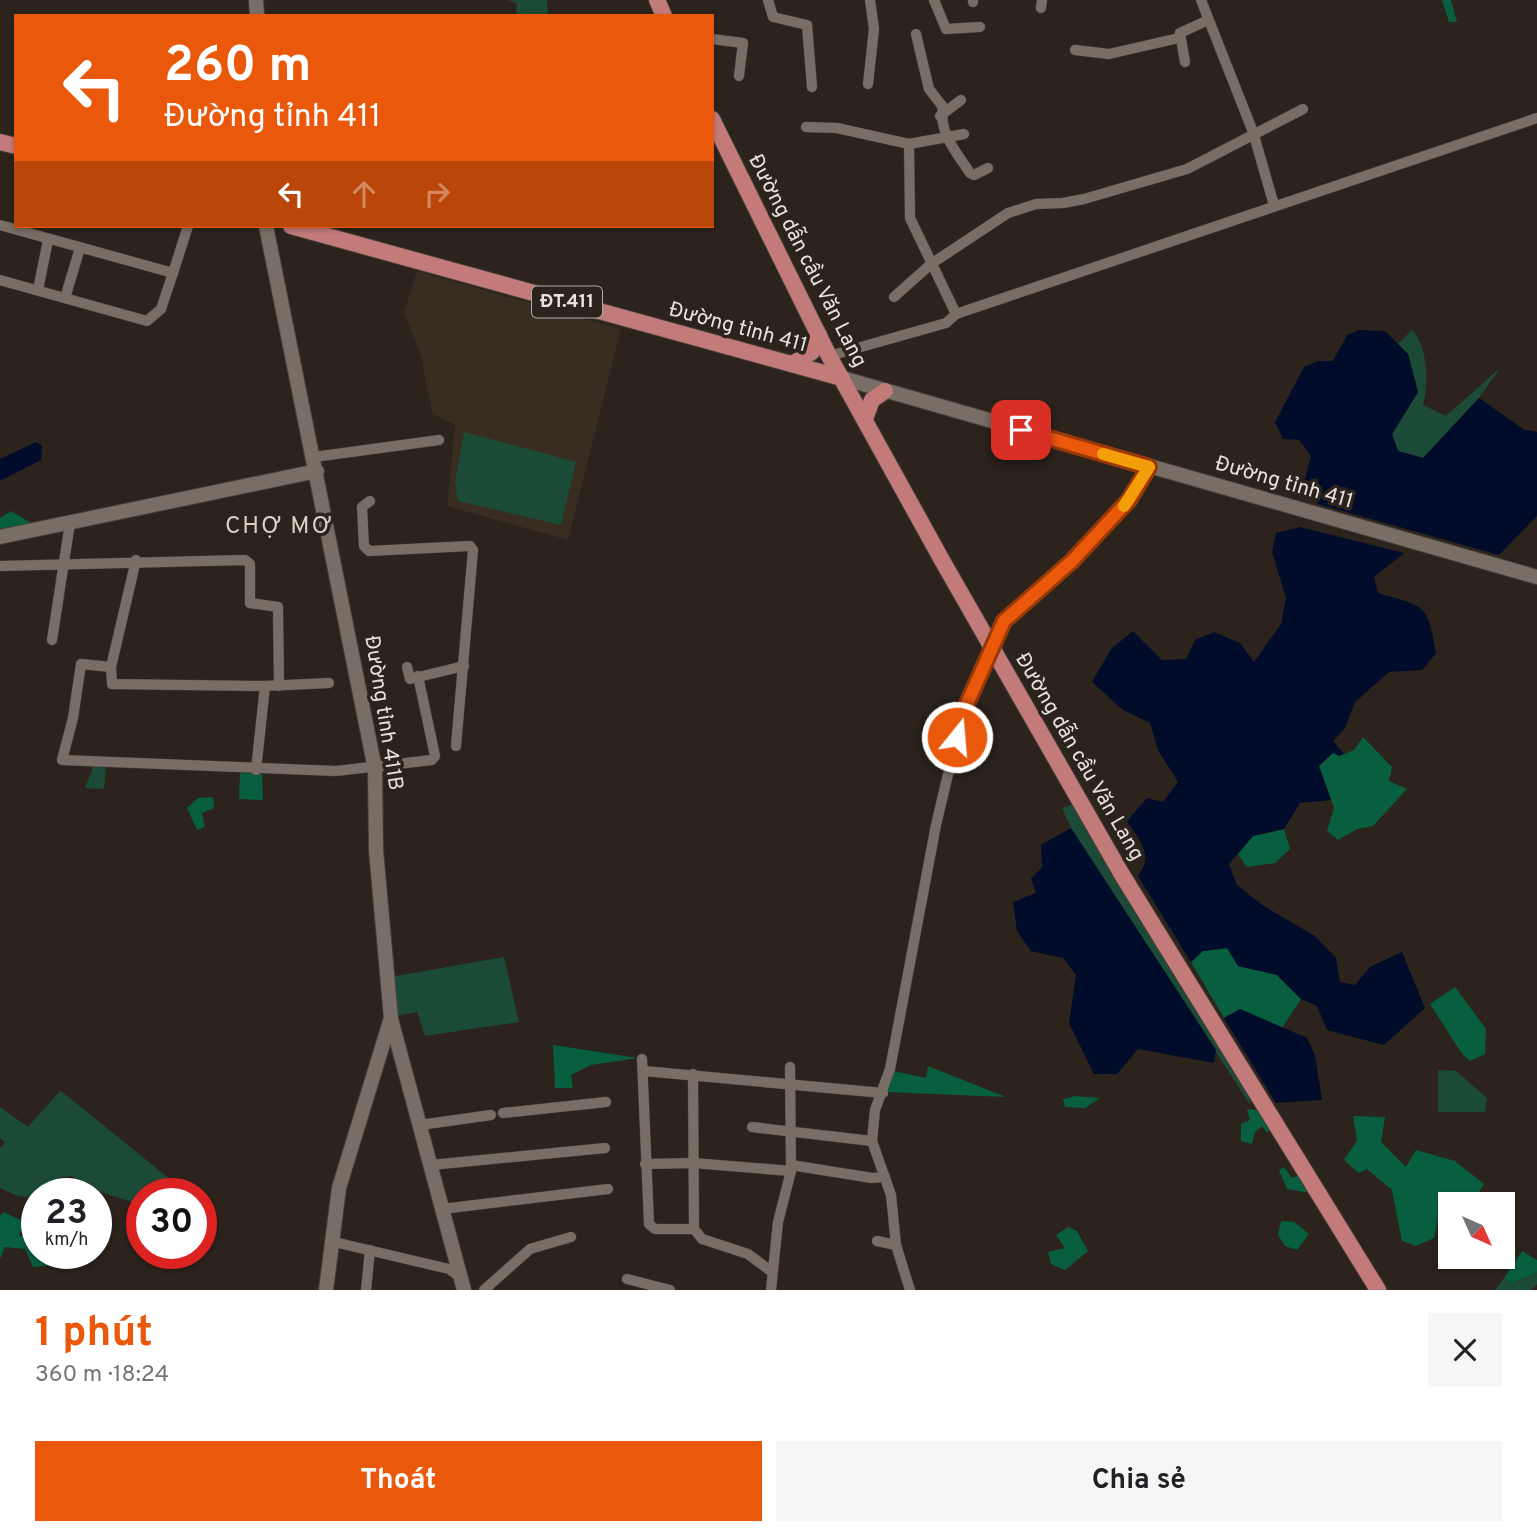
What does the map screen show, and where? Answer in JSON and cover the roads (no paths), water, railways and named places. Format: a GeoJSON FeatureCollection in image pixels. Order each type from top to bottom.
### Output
{"type":"FeatureCollection","features":[{"type":"Feature","properties":{"kind":"main road","name":"Đường dẫn cầu Văn Lang"},"geometry":{"type":"LineString","coordinates":[[714,123],[829,356],[992,648],[1121,873],[1378,1290]]}},
{"type":"Feature","properties":{"kind":"main road","name":"Đường tỉnh 411B"},"geometry":{"type":"LineString","coordinates":[[266,228],[375,769],[376,850],[391,1018],[339,1188],[330,1241],[326,1290]]}},
{"type":"Feature","properties":{"kind":"main road","name":"Đường tỉnh 411"},"geometry":{"type":"LineString","coordinates":[[298,228],[842,378],[1537,577]]}},
{"type":"Feature","properties":{"kind":"main road"},"geometry":{"type":"LineString","coordinates":[[792,364],[811,352],[819,335]]}},
{"type":"Feature","properties":{"kind":"main road"},"geometry":{"type":"LineString","coordinates":[[865,419],[872,400],[885,391]]}},
{"type":"Feature","properties":{"kind":"main road"},"geometry":{"type":"LineString","coordinates":[[0,537],[70,523],[315,464]]}},
{"type":"Feature","properties":{"kind":"main road"},"geometry":{"type":"LineString","coordinates":[[391,1018],[463,1284]]}},
{"type":"Feature","properties":{"kind":"street"},"geometry":{"type":"LineString","coordinates":[[768,0],[773,17],[807,25],[812,88]]}},
{"type":"Feature","properties":{"kind":"street"},"geometry":{"type":"LineString","coordinates":[[868,84],[874,29],[870,0]]}},
{"type":"Feature","properties":{"kind":"street"},"geometry":{"type":"LineString","coordinates":[[934,0],[946,29],[979,27]]}},
{"type":"Feature","properties":{"kind":"street"},"geometry":{"type":"LineString","coordinates":[[1201,0],[1253,132],[1274,205]]}},
{"type":"Feature","properties":{"kind":"street"},"geometry":{"type":"LineString","coordinates":[[1075,50],[1110,54],[1179,38],[1184,31],[1208,20]]}},
{"type":"Feature","properties":{"kind":"street"},"geometry":{"type":"LineString","coordinates":[[916,34],[928,85],[943,107],[940,116],[946,137],[970,173],[974,175],[988,168]]}},
{"type":"Feature","properties":{"kind":"street"},"geometry":{"type":"LineString","coordinates":[[1179,38],[1185,62]]}},
{"type":"Feature","properties":{"kind":"street"},"geometry":{"type":"LineString","coordinates":[[714,39],[743,43],[738,76]]}},
{"type":"Feature","properties":{"kind":"street"},"geometry":{"type":"LineString","coordinates":[[940,116],[961,100]]}},
{"type":"Feature","properties":{"kind":"street"},"geometry":{"type":"LineString","coordinates":[[894,297],[931,264],[1008,213],[1036,204],[1063,204],[1084,199],[1187,169],[1235,147],[1253,132],[1303,108]]}},
{"type":"Feature","properties":{"kind":"street"},"geometry":{"type":"LineString","coordinates":[[829,356],[946,323],[956,314],[1537,118]]}},
{"type":"Feature","properties":{"kind":"street"},"geometry":{"type":"LineString","coordinates":[[806,127],[837,128],[909,144],[964,134]]}},
{"type":"Feature","properties":{"kind":"street"},"geometry":{"type":"LineString","coordinates":[[909,144],[910,218],[956,314]]}},
{"type":"Feature","properties":{"kind":"street"},"geometry":{"type":"LineString","coordinates":[[0,225],[173,273]]}},
{"type":"Feature","properties":{"kind":"street"},"geometry":{"type":"LineString","coordinates":[[0,280],[147,321],[161,309],[187,228]]}},
{"type":"Feature","properties":{"kind":"street"},"geometry":{"type":"LineString","coordinates":[[38,290],[48,240]]}},
{"type":"Feature","properties":{"kind":"street"},"geometry":{"type":"LineString","coordinates":[[65,298],[80,248]]}},
{"type":"Feature","properties":{"kind":"street"},"geometry":{"type":"LineString","coordinates":[[315,464],[439,440]]}},
{"type":"Feature","properties":{"kind":"street"},"geometry":{"type":"LineString","coordinates":[[910,1290],[897,1245],[891,1195],[872,1141],[874,1111],[890,1069],[936,825],[962,715],[1004,621],[1013,610],[1072,561],[1129,500],[1149,467]]}},
{"type":"Feature","properties":{"kind":"street"},"geometry":{"type":"LineString","coordinates":[[370,501],[362,508],[364,545],[369,551],[472,548],[456,746]]}},
{"type":"Feature","properties":{"kind":"street"},"geometry":{"type":"LineString","coordinates":[[52,640],[70,523]]}},
{"type":"Feature","properties":{"kind":"street"},"geometry":{"type":"LineString","coordinates":[[136,560],[111,667],[110,680],[116,685],[265,686],[329,682]]}},
{"type":"Feature","properties":{"kind":"street"},"geometry":{"type":"LineString","coordinates":[[0,566],[136,560],[248,561],[250,603],[278,607],[279,685]]}},
{"type":"Feature","properties":{"kind":"street"},"geometry":{"type":"LineString","coordinates":[[111,667],[81,664],[73,718],[62,760],[256,770],[375,769],[434,758],[418,676]]}},
{"type":"Feature","properties":{"kind":"street"},"geometry":{"type":"LineString","coordinates":[[407,667],[408,678],[464,666]]}},
{"type":"Feature","properties":{"kind":"street"},"geometry":{"type":"LineString","coordinates":[[256,770],[265,686]]}},
{"type":"Feature","properties":{"kind":"street"},"geometry":{"type":"LineString","coordinates":[[642,1059],[645,1164],[651,1227],[694,1229]]}},
{"type":"Feature","properties":{"kind":"street"},"geometry":{"type":"LineString","coordinates":[[771,1290],[778,1222],[791,1168],[788,1084],[790,1068]]}},
{"type":"Feature","properties":{"kind":"street"},"geometry":{"type":"LineString","coordinates":[[644,1071],[883,1093]]}},
{"type":"Feature","properties":{"kind":"street"},"geometry":{"type":"LineString","coordinates":[[693,1074],[694,1229],[702,1238],[748,1254],[772,1272]]}},
{"type":"Feature","properties":{"kind":"street"},"geometry":{"type":"LineString","coordinates":[[503,1113],[606,1102]]}},
{"type":"Feature","properties":{"kind":"street"},"geometry":{"type":"LineString","coordinates":[[420,1125],[491,1115]]}},
{"type":"Feature","properties":{"kind":"street"},"geometry":{"type":"LineString","coordinates":[[752,1128],[790,1129],[872,1141]]}},
{"type":"Feature","properties":{"kind":"street"},"geometry":{"type":"LineString","coordinates":[[430,1165],[605,1148]]}},
{"type":"Feature","properties":{"kind":"street"},"geometry":{"type":"LineString","coordinates":[[645,1164],[693,1163],[791,1168],[872,1178],[877,1175],[885,1177]]}},
{"type":"Feature","properties":{"kind":"street"},"geometry":{"type":"LineString","coordinates":[[442,1209],[608,1189]]}},
{"type":"Feature","properties":{"kind":"street"},"geometry":{"type":"LineString","coordinates":[[484,1290],[530,1249],[571,1237]]}},
{"type":"Feature","properties":{"kind":"street"},"geometry":{"type":"LineString","coordinates":[[330,1241],[449,1269],[463,1284]]}},
{"type":"Feature","properties":{"kind":"street"},"geometry":{"type":"LineString","coordinates":[[877,1241],[897,1245]]}},
{"type":"Feature","properties":{"kind":"street"},"geometry":{"type":"LineString","coordinates":[[366,1290],[370,1250]]}},
{"type":"Feature","properties":{"kind":"street"},"geometry":{"type":"LineString","coordinates":[[627,1279],[670,1290]]}},
{"type":"Feature","properties":{"kind":"water"},"geometry":{"type":"Polygon","coordinates":[[[1359,330],[1385,331],[1408,354],[1418,392],[1392,434],[1398,451],[1423,458],[1479,398],[1523,429],[1537,432],[1537,516],[1499,555],[1318,504],[1304,482],[1311,456],[1299,440],[1283,439],[1275,422],[1304,367],[1318,361],[1333,361],[1347,335],[1359,330]]]}},
{"type":"Feature","properties":{"kind":"water"},"geometry":{"type":"Polygon","coordinates":[[[36,442],[42,446],[41,460],[0,481],[0,459],[36,442]]]}},
{"type":"Feature","properties":{"kind":"water"},"geometry":{"type":"Polygon","coordinates":[[[1300,527],[1404,553],[1374,577],[1378,593],[1421,609],[1430,624],[1436,653],[1422,670],[1389,672],[1355,702],[1345,728],[1333,741],[1344,754],[1339,756],[1333,753],[1319,766],[1331,800],[1300,803],[1284,829],[1253,836],[1229,864],[1237,885],[1262,905],[1315,936],[1336,958],[1340,982],[1355,985],[1370,967],[1402,952],[1425,1008],[1384,1045],[1327,1030],[1317,1006],[1301,999],[1277,975],[1238,966],[1227,948],[1203,951],[1191,962],[1138,876],[1143,868],[1145,855],[1127,821],[1147,798],[1163,802],[1178,782],[1158,750],[1150,723],[1123,710],[1092,682],[1111,649],[1133,631],[1162,660],[1186,659],[1195,640],[1214,632],[1240,643],[1254,662],[1281,624],[1286,598],[1272,552],[1276,533],[1300,527]]]}},
{"type":"Feature","properties":{"kind":"water"},"geometry":{"type":"Polygon","coordinates":[[[1071,828],[1216,1050],[1214,1063],[1138,1049],[1117,1074],[1094,1074],[1069,1023],[1076,975],[1063,958],[1031,951],[1017,931],[1013,902],[1036,893],[1031,879],[1042,867],[1041,845],[1071,828]]]}},
{"type":"Feature","properties":{"kind":"water"},"geometry":{"type":"Polygon","coordinates":[[[1240,1009],[1307,1038],[1315,1055],[1322,1100],[1276,1103],[1224,1018],[1240,1009]]]}},
{"type":"Feature","properties":{"kind":"district","name":"CHỢ MƠ"},"geometry":{"type":"Point","coordinates":[279,527]}}]}
